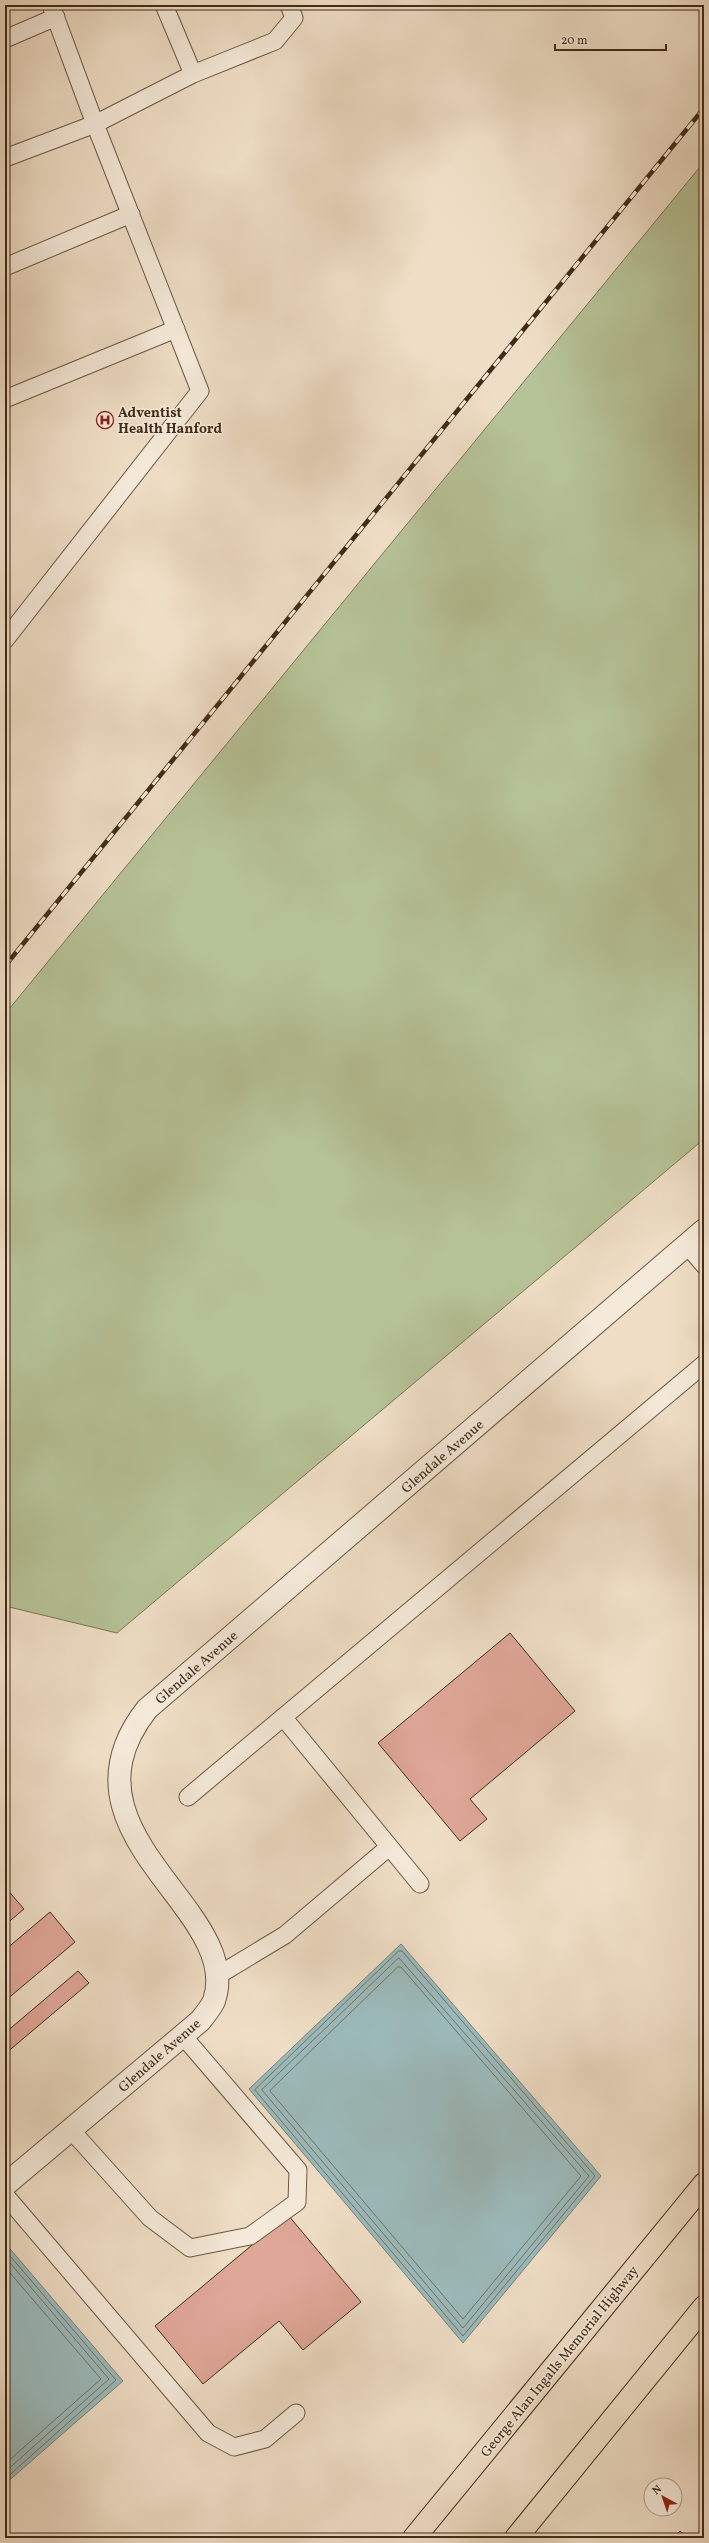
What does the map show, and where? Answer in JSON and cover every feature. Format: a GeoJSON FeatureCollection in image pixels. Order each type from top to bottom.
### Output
{"type":"FeatureCollection","features":[{"type":"Feature","properties":{"kind":"highway","name":"George Alan Ingalls Memorial Highway"},"geometry":{"type":"LineString","coordinates":[[414,2538],[704,2184]]}},
{"type":"Feature","properties":{"kind":"highway"},"geometry":{"type":"LineString","coordinates":[[516,2538],[704,2307]]}},
{"type":"Feature","properties":{"kind":"street","name":"Glendale Avenue"},"geometry":{"type":"LineString","coordinates":[[5,2185],[183,2036],[200,2021],[214,2001],[217,1976],[214,1957],[199,1929],[137,1840],[124,1813],[120,1784],[121,1758],[125,1744],[134,1726],[147,1710],[704,1230]]}},
{"type":"Feature","properties":{"kind":"lane"},"geometry":{"type":"LineString","coordinates":[[164,5],[193,74]]}},
{"type":"Feature","properties":{"kind":"lane"},"geometry":{"type":"LineString","coordinates":[[5,158],[95,124],[193,74],[275,41],[294,18],[289,5]]}},
{"type":"Feature","properties":{"kind":"lane"},"geometry":{"type":"LineString","coordinates":[[5,39],[54,11],[95,124],[200,391],[5,640]]}},
{"type":"Feature","properties":{"kind":"lane"},"geometry":{"type":"LineString","coordinates":[[5,267],[131,214]]}},
{"type":"Feature","properties":{"kind":"lane"},"geometry":{"type":"LineString","coordinates":[[5,399],[176,329]]}},
{"type":"Feature","properties":{"kind":"lane"},"geometry":{"type":"LineString","coordinates":[[687,1245],[704,1265]]}},
{"type":"Feature","properties":{"kind":"lane"},"geometry":{"type":"LineString","coordinates":[[188,1797],[704,1364]]}},
{"type":"Feature","properties":{"kind":"lane"},"geometry":{"type":"LineString","coordinates":[[283,1717],[420,1884]]}},
{"type":"Feature","properties":{"kind":"lane"},"geometry":{"type":"LineString","coordinates":[[217,1976],[285,1935],[389,1846]]}},
{"type":"Feature","properties":{"kind":"lane"},"geometry":{"type":"LineString","coordinates":[[71,2130],[150,2218],[190,2248],[250,2236],[297,2202],[298,2170],[183,2036]]}},
{"type":"Feature","properties":{"kind":"lane"},"geometry":{"type":"LineString","coordinates":[[5,2195],[208,2433],[234,2447],[265,2439],[296,2413]]}},
{"type":"Feature","properties":{"kind":"green space"},"geometry":{"type":"Polygon","coordinates":[[[704,162],[704,1139],[117,1633],[5,1606],[5,1014],[704,162]]]}},
{"type":"Feature","properties":{"kind":"water"},"geometry":{"type":"Polygon","coordinates":[[[401,1944],[601,2176],[463,2343],[249,2089],[401,1944]]]}},
{"type":"Feature","properties":{"kind":"water"},"geometry":{"type":"Polygon","coordinates":[[[5,2243],[123,2381],[5,2484],[5,2243]]]}},
{"type":"Feature","properties":{"kind":"building"},"geometry":{"type":"Polygon","coordinates":[[[510,1633],[575,1711],[470,1799],[487,1819],[460,1841],[378,1743],[510,1633]]]}},
{"type":"Feature","properties":{"kind":"building"},"geometry":{"type":"Polygon","coordinates":[[[5,1887],[24,1909],[5,1925],[5,1887]]]}},
{"type":"Feature","properties":{"kind":"building"},"geometry":{"type":"Polygon","coordinates":[[[50,1912],[75,1942],[5,2001],[5,1950],[50,1912]]]}},
{"type":"Feature","properties":{"kind":"building"},"geometry":{"type":"Polygon","coordinates":[[[78,1971],[89,1983],[5,2054],[5,2033],[78,1971]]]}},
{"type":"Feature","properties":{"kind":"building"},"geometry":{"type":"Polygon","coordinates":[[[288,2215],[361,2302],[303,2350],[279,2321],[203,2384],[155,2326],[288,2215]]]}},
{"type":"Feature","properties":{"kind":"building"},"geometry":{"type":"Polygon","coordinates":[[[680,2531],[688,2538],[674,2538],[680,2531]]]}},
{"type":"Feature","properties":{"kind":"railway"},"geometry":{"type":"LineString","coordinates":[[5,966],[704,108]]}},
{"type":"Feature","properties":{"kind":"place","name":"Adventist Health Hanford"},"geometry":{"type":"Point","coordinates":[105,420]}}]}
